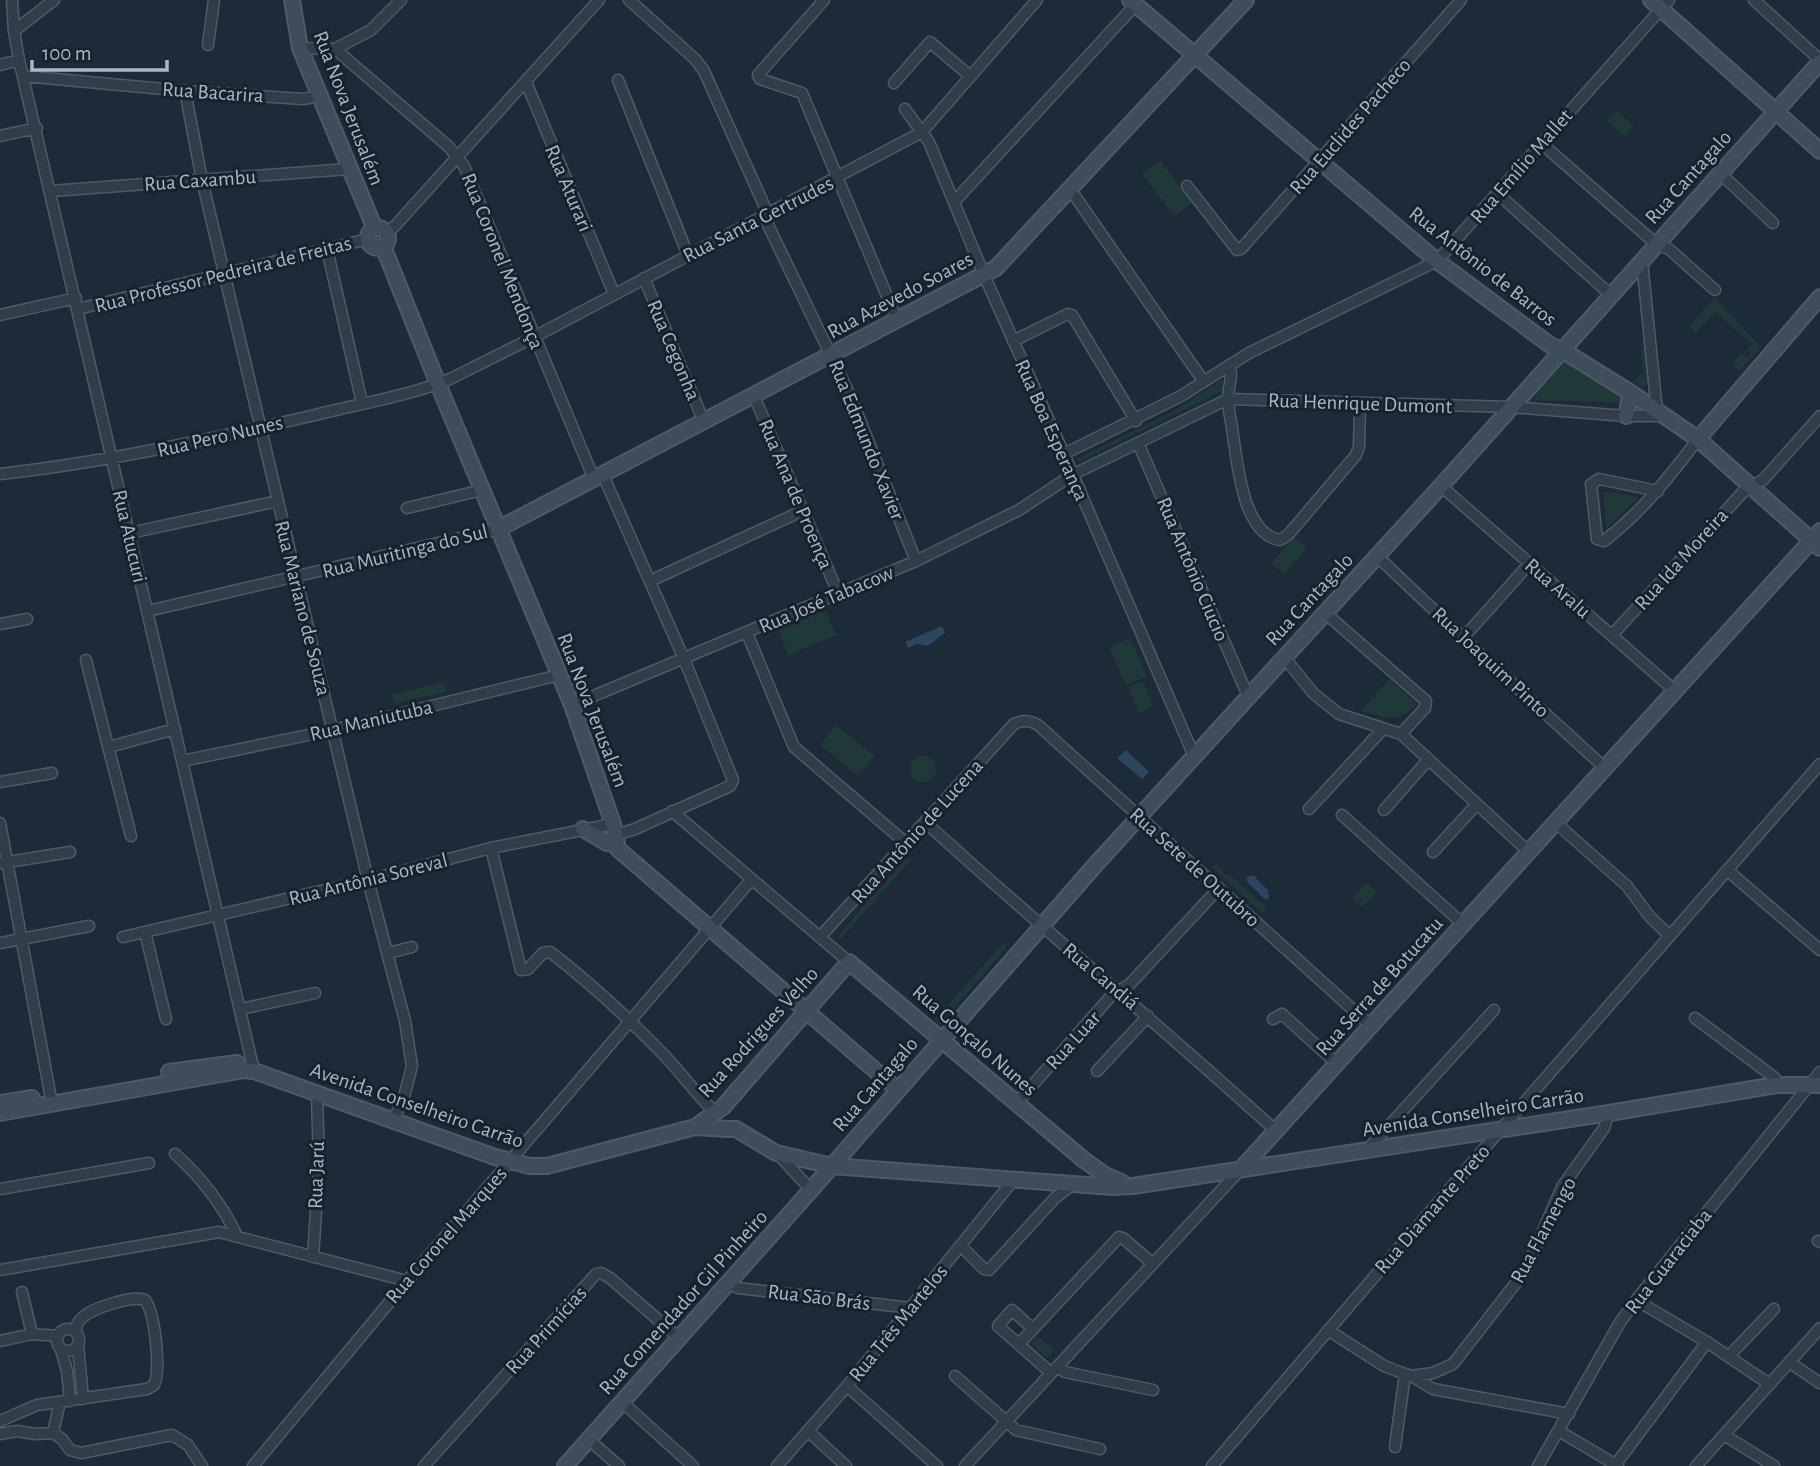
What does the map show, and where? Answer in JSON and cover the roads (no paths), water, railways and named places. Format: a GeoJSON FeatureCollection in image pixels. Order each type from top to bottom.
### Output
{"type":"FeatureCollection","features":[{"type":"Feature","properties":{"kind":"street","name":"Rua Atucuri"},"geometry":{"type":"LineString","coordinates":[[12,0],[19,60],[241,1009],[249,1070]]}},
{"type":"Feature","properties":{"kind":"street"},"geometry":{"type":"LineString","coordinates":[[14,31],[54,0]]}},
{"type":"Feature","properties":{"kind":"street"},"geometry":{"type":"LineString","coordinates":[[208,45],[214,0]]}},
{"type":"Feature","properties":{"kind":"street","name":"Rua Nova Jerusalém"},"geometry":{"type":"LineString","coordinates":[[292,0],[300,48],[572,705],[621,852],[898,1090]]}},
{"type":"Feature","properties":{"kind":"street"},"geometry":{"type":"LineString","coordinates":[[300,48],[335,49],[371,30],[401,0]]}},
{"type":"Feature","properties":{"kind":"street"},"geometry":{"type":"LineString","coordinates":[[378,237],[394,227],[599,0]]}},
{"type":"Feature","properties":{"kind":"street","name":"Rua Edmundo Xavier"},"geometry":{"type":"LineString","coordinates":[[629,0],[701,65],[768,214],[768,225],[832,355],[916,561]]}},
{"type":"Feature","properties":{"kind":"street"},"geometry":{"type":"LineString","coordinates":[[824,0],[758,75],[760,79],[802,93],[897,320]]}},
{"type":"Feature","properties":{"kind":"street","name":"Rua Santa Gertrudes"},"geometry":{"type":"LineString","coordinates":[[438,384],[534,337],[922,132],[1037,0]]}},
{"type":"Feature","properties":{"kind":"street","name":"Rua Azevedo Soares"},"geometry":{"type":"LineString","coordinates":[[498,529],[996,268],[1246,0]]}},
{"type":"Feature","properties":{"kind":"street","name":"Rua Euclides Pacheco"},"geometry":{"type":"LineString","coordinates":[[1188,186],[1237,250],[1245,245],[1461,0]]}},
{"type":"Feature","properties":{"kind":"street"},"geometry":{"type":"LineString","coordinates":[[1754,0],[1820,61]]}},
{"type":"Feature","properties":{"kind":"street"},"geometry":{"type":"LineString","coordinates":[[954,202],[1133,2]]}},
{"type":"Feature","properties":{"kind":"street","name":"Rua Antônio de Barros"},"geometry":{"type":"LineString","coordinates":[[1133,2],[1437,261],[1550,345],[1631,393],[1698,439],[1817,540]]}},
{"type":"Feature","properties":{"kind":"street"},"geometry":{"type":"LineString","coordinates":[[1660,3],[1820,151]]}},
{"type":"Feature","properties":{"kind":"street","name":"Rua Emílio Mallet"},"geometry":{"type":"LineString","coordinates":[[1204,382],[1249,353],[1437,261],[1660,3]]}},
{"type":"Feature","properties":{"kind":"street"},"geometry":{"type":"LineString","coordinates":[[894,83],[930,42],[970,76]]}},
{"type":"Feature","properties":{"kind":"street","name":"Rua Coronel Mendonça"},"geometry":{"type":"LineString","coordinates":[[335,49],[449,147],[467,173],[534,337],[598,477],[650,581],[733,783],[635,830],[615,834]]}},
{"type":"Feature","properties":{"kind":"street"},"geometry":{"type":"LineString","coordinates":[[0,65],[19,60]]}},
{"type":"Feature","properties":{"kind":"street","name":"Rua Cantagalo"},"geometry":{"type":"LineString","coordinates":[[832,1166],[1139,816],[1441,486],[1820,61]]}},
{"type":"Feature","properties":{"kind":"street","name":"Rua Bacarira"},"geometry":{"type":"LineString","coordinates":[[23,76],[184,91],[303,99],[320,96]]}},
{"type":"Feature","properties":{"kind":"street"},"geometry":{"type":"LineString","coordinates":[[618,80],[688,255]]}},
{"type":"Feature","properties":{"kind":"street","name":"Rua Aturari"},"geometry":{"type":"LineString","coordinates":[[526,82],[614,294]]}},
{"type":"Feature","properties":{"kind":"street","name":"Rua Mariano de Souza"},"geometry":{"type":"LineString","coordinates":[[184,91],[202,180],[368,880],[405,1021],[412,1066],[404,1097],[393,1121]]}},
{"type":"Feature","properties":{"kind":"street","name":"Rua Boa Esperança"},"geometry":{"type":"LineString","coordinates":[[905,109],[929,142],[984,275],[1194,755]]}},
{"type":"Feature","properties":{"kind":"street"},"geometry":{"type":"LineString","coordinates":[[0,136],[37,128]]}},
{"type":"Feature","properties":{"kind":"street"},"geometry":{"type":"LineString","coordinates":[[1541,143],[1656,244],[1669,249],[1715,290]]}},
{"type":"Feature","properties":{"kind":"street","name":"Rua Caxambu"},"geometry":{"type":"LineString","coordinates":[[51,191],[349,169]]}},
{"type":"Feature","properties":{"kind":"street"},"geometry":{"type":"LineString","coordinates":[[1720,173],[1773,223]]}},
{"type":"Feature","properties":{"kind":"street"},"geometry":{"type":"LineString","coordinates":[[1064,454],[1136,421],[1204,382],[1070,189]]}},
{"type":"Feature","properties":{"kind":"street"},"geometry":{"type":"LineString","coordinates":[[1497,193],[1611,295]]}},
{"type":"Feature","properties":{"kind":"street","name":"Rua Professor Pedreira de Freitas"},"geometry":{"type":"LineString","coordinates":[[78,309],[378,237]]}},
{"type":"Feature","properties":{"kind":"street"},"geometry":{"type":"LineString","coordinates":[[327,249],[362,403]]}},
{"type":"Feature","properties":{"kind":"street"},"geometry":{"type":"LineString","coordinates":[[1642,261],[1661,413]]}},
{"type":"Feature","properties":{"kind":"street","name":"Rua Cegonha"},"geometry":{"type":"LineString","coordinates":[[643,278],[704,422]]}},
{"type":"Feature","properties":{"kind":"street"},"geometry":{"type":"LineString","coordinates":[[0,315],[76,298]]}},
{"type":"Feature","properties":{"kind":"street"},"geometry":{"type":"LineString","coordinates":[[1658,491],[1600,479],[1593,481],[1592,497],[1596,536],[1599,541],[1612,535],[1658,491],[1698,439],[1820,298]]}},
{"type":"Feature","properties":{"kind":"street"},"geometry":{"type":"LineString","coordinates":[[1013,341],[1068,314],[1072,315],[1136,421]]}},
{"type":"Feature","properties":{"kind":"street"},"geometry":{"type":"LineString","coordinates":[[1229,365],[1231,370],[1228,399],[1245,499],[1263,532],[1271,539],[1280,540],[1288,535],[1356,455],[1359,447],[1360,404]]}},
{"type":"Feature","properties":{"kind":"street","name":"Rua Pero Nunes"},"geometry":{"type":"LineString","coordinates":[[0,474],[113,460],[261,428],[438,384]]}},
{"type":"Feature","properties":{"kind":"street"},"geometry":{"type":"LineString","coordinates":[[1626,416],[1631,393]]}},
{"type":"Feature","properties":{"kind":"street","name":"Rua Ana de Proença"},"geometry":{"type":"LineString","coordinates":[[754,396],[838,593]]}},
{"type":"Feature","properties":{"kind":"street","name":"Rua Henrique Dumont"},"geometry":{"type":"LineString","coordinates":[[1072,475],[1228,399],[1511,407],[1626,416],[1661,413]]}},
{"type":"Feature","properties":{"kind":"street","name":"Rua Ida Moreira"},"geometry":{"type":"LineString","coordinates":[[1612,635],[1743,492],[1764,479],[1820,416]]}},
{"type":"Feature","properties":{"kind":"street","name":"Rua Antônio Ciucio"},"geometry":{"type":"LineString","coordinates":[[1139,443],[1248,696]]}},
{"type":"Feature","properties":{"kind":"street","name":"Rua José Tabacow"},"geometry":{"type":"LineString","coordinates":[[572,705],[916,561],[1018,510],[1072,475]]}},
{"type":"Feature","properties":{"kind":"street","name":"Rua Aralu"},"geometry":{"type":"LineString","coordinates":[[1441,486],[1675,691]]}},
{"type":"Feature","properties":{"kind":"street"},"geometry":{"type":"LineString","coordinates":[[407,508],[482,491]]}},
{"type":"Feature","properties":{"kind":"street"},"geometry":{"type":"LineString","coordinates":[[130,533],[278,501]]}},
{"type":"Feature","properties":{"kind":"street"},"geometry":{"type":"LineString","coordinates":[[650,581],[802,511]]}},
{"type":"Feature","properties":{"kind":"street","name":"Rua Muritinga do Sul"},"geometry":{"type":"LineString","coordinates":[[148,611],[498,529]]}},
{"type":"Feature","properties":{"kind":"street","name":"Rua Serra de Botucatu"},"geometry":{"type":"LineString","coordinates":[[965,1466],[1241,1170],[1675,691],[1817,540]]}},
{"type":"Feature","properties":{"kind":"street","name":"Rua Joaquim Pinto"},"geometry":{"type":"LineString","coordinates":[[1377,556],[1605,768]]}},
{"type":"Feature","properties":{"kind":"street"},"geometry":{"type":"LineString","coordinates":[[1464,638],[1530,563]]}},
{"type":"Feature","properties":{"kind":"street"},"geometry":{"type":"LineString","coordinates":[[1324,612],[1426,701],[1424,708],[1401,734]]}},
{"type":"Feature","properties":{"kind":"street"},"geometry":{"type":"LineString","coordinates":[[0,624],[27,619]]}},
{"type":"Feature","properties":{"kind":"street"},"geometry":{"type":"LineString","coordinates":[[747,633],[794,747],[906,843]]}},
{"type":"Feature","properties":{"kind":"street"},"geometry":{"type":"LineString","coordinates":[[1284,657],[1327,706],[1339,714],[1401,734],[1529,852]]}},
{"type":"Feature","properties":{"kind":"street"},"geometry":{"type":"LineString","coordinates":[[86,660],[131,836]]}},
{"type":"Feature","properties":{"kind":"street","name":"Rua Maniutuba"},"geometry":{"type":"LineString","coordinates":[[182,761],[333,730],[559,675]]}},
{"type":"Feature","properties":{"kind":"street","name":"Rua Sete de Outubro"},"geometry":{"type":"LineString","coordinates":[[1014,724],[1022,720],[1038,724],[1371,1026]]}},
{"type":"Feature","properties":{"kind":"street","name":"Rua Antônio de Lucena"},"geometry":{"type":"LineString","coordinates":[[820,937],[1014,724]]}},
{"type":"Feature","properties":{"kind":"street"},"geometry":{"type":"LineString","coordinates":[[109,747],[175,729]]}},
{"type":"Feature","properties":{"kind":"street"},"geometry":{"type":"LineString","coordinates":[[1309,809],[1383,729]]}},
{"type":"Feature","properties":{"kind":"street"},"geometry":{"type":"LineString","coordinates":[[1384,810],[1428,760]]}},
{"type":"Feature","properties":{"kind":"street","name":"Rua Diamante Preto"},"geometry":{"type":"LineString","coordinates":[[1212,1466],[1669,935],[1820,764]]}},
{"type":"Feature","properties":{"kind":"street"},"geometry":{"type":"LineString","coordinates":[[0,782],[52,772]]}},
{"type":"Feature","properties":{"kind":"street"},"geometry":{"type":"LineString","coordinates":[[1433,852],[1477,804]]}},
{"type":"Feature","properties":{"kind":"street","name":"Rua Gonçalo Nunes"},"geometry":{"type":"LineString","coordinates":[[672,811],[844,960],[1084,1160]]}},
{"type":"Feature","properties":{"kind":"street"},"geometry":{"type":"LineString","coordinates":[[1342,815],[1463,924]]}},
{"type":"Feature","properties":{"kind":"street","name":"Rua Candiá"},"geometry":{"type":"LineString","coordinates":[[925,822],[1016,905],[1148,1016],[1276,1131]]}},
{"type":"Feature","properties":{"kind":"street"},"geometry":{"type":"LineString","coordinates":[[0,823],[3,863],[22,939],[52,1100]]}},
{"type":"Feature","properties":{"kind":"street"},"geometry":{"type":"LineString","coordinates":[[1556,823],[1627,886],[1650,917],[1669,935]]}},
{"type":"Feature","properties":{"kind":"street"},"geometry":{"type":"LineString","coordinates":[[583,830],[607,843],[615,834]]}},
{"type":"Feature","properties":{"kind":"street","name":"Rua Antônia Soreval"},"geometry":{"type":"LineString","coordinates":[[123,937],[368,880],[491,848],[583,830]]}},
{"type":"Feature","properties":{"kind":"street"},"geometry":{"type":"LineString","coordinates":[[491,848],[521,970],[528,969],[543,953],[550,952],[630,1022],[666,1057],[700,1100],[719,1110],[736,1129]]}},
{"type":"Feature","properties":{"kind":"street"},"geometry":{"type":"LineString","coordinates":[[3,863],[70,852]]}},
{"type":"Feature","properties":{"kind":"street"},"geometry":{"type":"LineString","coordinates":[[1727,870],[1820,950]]}},
{"type":"Feature","properties":{"kind":"street","name":"Rua Coronel Marques"},"geometry":{"type":"LineString","coordinates":[[253,1466],[407,1280],[752,879]]}},
{"type":"Feature","properties":{"kind":"street","name":"Rua Luar"},"geometry":{"type":"LineString","coordinates":[[1016,1104],[1111,996],[1130,984],[1219,888]]}},
{"type":"Feature","properties":{"kind":"street"},"geometry":{"type":"LineString","coordinates":[[0,943],[89,926]]}},
{"type":"Feature","properties":{"kind":"street"},"geometry":{"type":"LineString","coordinates":[[145,932],[166,1019]]}},
{"type":"Feature","properties":{"kind":"street"},"geometry":{"type":"LineString","coordinates":[[388,953],[412,947]]}},
{"type":"Feature","properties":{"kind":"street","name":"Rua Rodrigues Velho"},"geometry":{"type":"LineString","coordinates":[[695,1127],[719,1110],[807,1010],[844,960]]}},
{"type":"Feature","properties":{"kind":"street"},"geometry":{"type":"LineString","coordinates":[[241,1009],[316,993]]}},
{"type":"Feature","properties":{"kind":"street"},"geometry":{"type":"LineString","coordinates":[[1367,1150],[1494,1010]]}},
{"type":"Feature","properties":{"kind":"street"},"geometry":{"type":"LineString","coordinates":[[1273,1019],[1282,1014],[1337,1064]]}},
{"type":"Feature","properties":{"kind":"street"},"geometry":{"type":"LineString","coordinates":[[1097,1071],[1148,1016]]}},
{"type":"Feature","properties":{"kind":"street"},"geometry":{"type":"LineString","coordinates":[[1695,1018],[1775,1078],[1777,1085]]}},
{"type":"Feature","properties":{"kind":"street","name":"Avenida Conselheiro Carrão"},"geometry":{"type":"LineString","coordinates":[[0,1113],[237,1063],[249,1070],[509,1162],[530,1166],[547,1166],[695,1127],[736,1129],[776,1153],[811,1190]]}},
{"type":"Feature","properties":{"kind":"street","name":"Rua Guaraciaba"},"geometry":{"type":"LineString","coordinates":[[1538,1466],[1619,1324],[1636,1300],[1815,1085],[1820,1072]]}},
{"type":"Feature","properties":{"kind":"street","name":"Avenida Conselheiro Carrão"},"geometry":{"type":"LineString","coordinates":[[776,1153],[832,1166],[1093,1186],[1133,1186],[1777,1085],[1815,1085]]}},
{"type":"Feature","properties":{"kind":"street","name":"Rua Jarú"},"geometry":{"type":"LineString","coordinates":[[313,1257],[319,1165],[317,1094]]}},
{"type":"Feature","properties":{"kind":"street","name":"Avenida Conselheiro Carrão"},"geometry":{"type":"LineString","coordinates":[[0,1103],[52,1100]]}},
{"type":"Feature","properties":{"kind":"street","name":"Rua Flamengo"},"geometry":{"type":"LineString","coordinates":[[1408,1375],[1433,1373],[1453,1364],[1516,1284],[1533,1256],[1562,1188],[1604,1128],[1609,1113]]}},
{"type":"Feature","properties":{"kind":"street"},"geometry":{"type":"LineString","coordinates":[[175,1154],[208,1187],[237,1236]]}},
{"type":"Feature","properties":{"kind":"street"},"geometry":{"type":"LineString","coordinates":[[961,1246],[984,1269],[989,1270],[1055,1198],[1083,1174],[1084,1160]]}},
{"type":"Feature","properties":{"kind":"street"},"geometry":{"type":"LineString","coordinates":[[1084,1160],[1105,1175],[1133,1186]]}},
{"type":"Feature","properties":{"kind":"street"},"geometry":{"type":"LineString","coordinates":[[0,1189],[149,1163]]}},
{"type":"Feature","properties":{"kind":"street","name":"Rua Comendador Gil Pinheiro"},"geometry":{"type":"LineString","coordinates":[[569,1464],[832,1166]]}},
{"type":"Feature","properties":{"kind":"street","name":"Rua Três Martelos"},"geometry":{"type":"LineString","coordinates":[[777,1466],[847,1386],[1016,1178]]}},
{"type":"Feature","properties":{"kind":"street"},"geometry":{"type":"LineString","coordinates":[[0,1270],[222,1233],[407,1280]]}},
{"type":"Feature","properties":{"kind":"street"},"geometry":{"type":"LineString","coordinates":[[1019,1344],[1119,1237],[1153,1264]]}},
{"type":"Feature","properties":{"kind":"street","name":"Rua Primícias"},"geometry":{"type":"LineString","coordinates":[[424,1466],[596,1275],[601,1273],[610,1278],[679,1338]]}},
{"type":"Feature","properties":{"kind":"street","name":"Rua São Brás"},"geometry":{"type":"LineString","coordinates":[[728,1283],[738,1288],[911,1308]]}},
{"type":"Feature","properties":{"kind":"street"},"geometry":{"type":"LineString","coordinates":[[22,1292],[32,1334]]}},
{"type":"Feature","properties":{"kind":"street"},"geometry":{"type":"LineString","coordinates":[[0,1421],[37,1405],[147,1389],[154,1385],[158,1369],[149,1306],[138,1297],[97,1309],[79,1321],[76,1333]]}},
{"type":"Feature","properties":{"kind":"street"},"geometry":{"type":"LineString","coordinates":[[1636,1300],[1707,1342],[1769,1384]]}},
{"type":"Feature","properties":{"kind":"street"},"geometry":{"type":"LineString","coordinates":[[1729,1356],[1774,1309]]}},
{"type":"Feature","properties":{"kind":"street"},"geometry":{"type":"LineString","coordinates":[[1033,1329],[1012,1310],[998,1326],[1054,1370],[1153,1390]]}},
{"type":"Feature","properties":{"kind":"street"},"geometry":{"type":"LineString","coordinates":[[1696,1466],[1820,1328]]}},
{"type":"Feature","properties":{"kind":"street"},"geometry":{"type":"LineString","coordinates":[[53,1433],[65,1402],[67,1371],[56,1343],[57,1336],[64,1329],[79,1336],[83,1399]]}},
{"type":"Feature","properties":{"kind":"street"},"geometry":{"type":"LineString","coordinates":[[1328,1330],[1384,1366],[1433,1388],[1569,1414]]}},
{"type":"Feature","properties":{"kind":"street"},"geometry":{"type":"LineString","coordinates":[[0,1341],[32,1334],[57,1336]]}},
{"type":"Feature","properties":{"kind":"street"},"geometry":{"type":"LineString","coordinates":[[1559,1431],[1617,1465],[1707,1342]]}},
{"type":"Feature","properties":{"kind":"street"},"geometry":{"type":"LineString","coordinates":[[61,1350],[69,1352],[78,1345]]}},
{"type":"Feature","properties":{"kind":"street"},"geometry":{"type":"LineString","coordinates":[[1789,1362],[1820,1382]]}},
{"type":"Feature","properties":{"kind":"street"},"geometry":{"type":"LineString","coordinates":[[1395,1447],[1408,1375]]}},
{"type":"Feature","properties":{"kind":"street"},"geometry":{"type":"LineString","coordinates":[[955,1376],[1006,1422],[1022,1432],[1100,1449]]}},
{"type":"Feature","properties":{"kind":"street"},"geometry":{"type":"LineString","coordinates":[[847,1386],[937,1466]]}},
{"type":"Feature","properties":{"kind":"street"},"geometry":{"type":"LineString","coordinates":[[622,1402],[693,1466]]}},
{"type":"Feature","properties":{"kind":"street"},"geometry":{"type":"LineString","coordinates":[[0,1434],[17,1431],[53,1433],[62,1439],[70,1450],[81,1452],[172,1435],[188,1445],[202,1466]]}},
{"type":"Feature","properties":{"kind":"street"},"geometry":{"type":"LineString","coordinates":[[808,1431],[846,1466]]}},
{"type":"Feature","properties":{"kind":"street"},"geometry":{"type":"LineString","coordinates":[[1724,1435],[1774,1466]]}},
{"type":"Feature","properties":{"kind":"street"},"geometry":{"type":"LineString","coordinates":[[589,1439],[619,1466]]}},
{"type":"Feature","properties":{"kind":"water"},"geometry":{"type":"Polygon","coordinates":[[[942,626],[945,633],[927,646],[917,644],[908,648],[905,642],[942,626]]]}},
{"type":"Feature","properties":{"kind":"water"},"geometry":{"type":"Polygon","coordinates":[[[1126,750],[1149,772],[1142,779],[1117,758],[1126,750]]]}},
{"type":"Feature","properties":{"kind":"water"},"geometry":{"type":"Polygon","coordinates":[[[1254,876],[1268,890],[1269,898],[1266,900],[1249,884],[1246,878],[1254,876]]]}}]}
